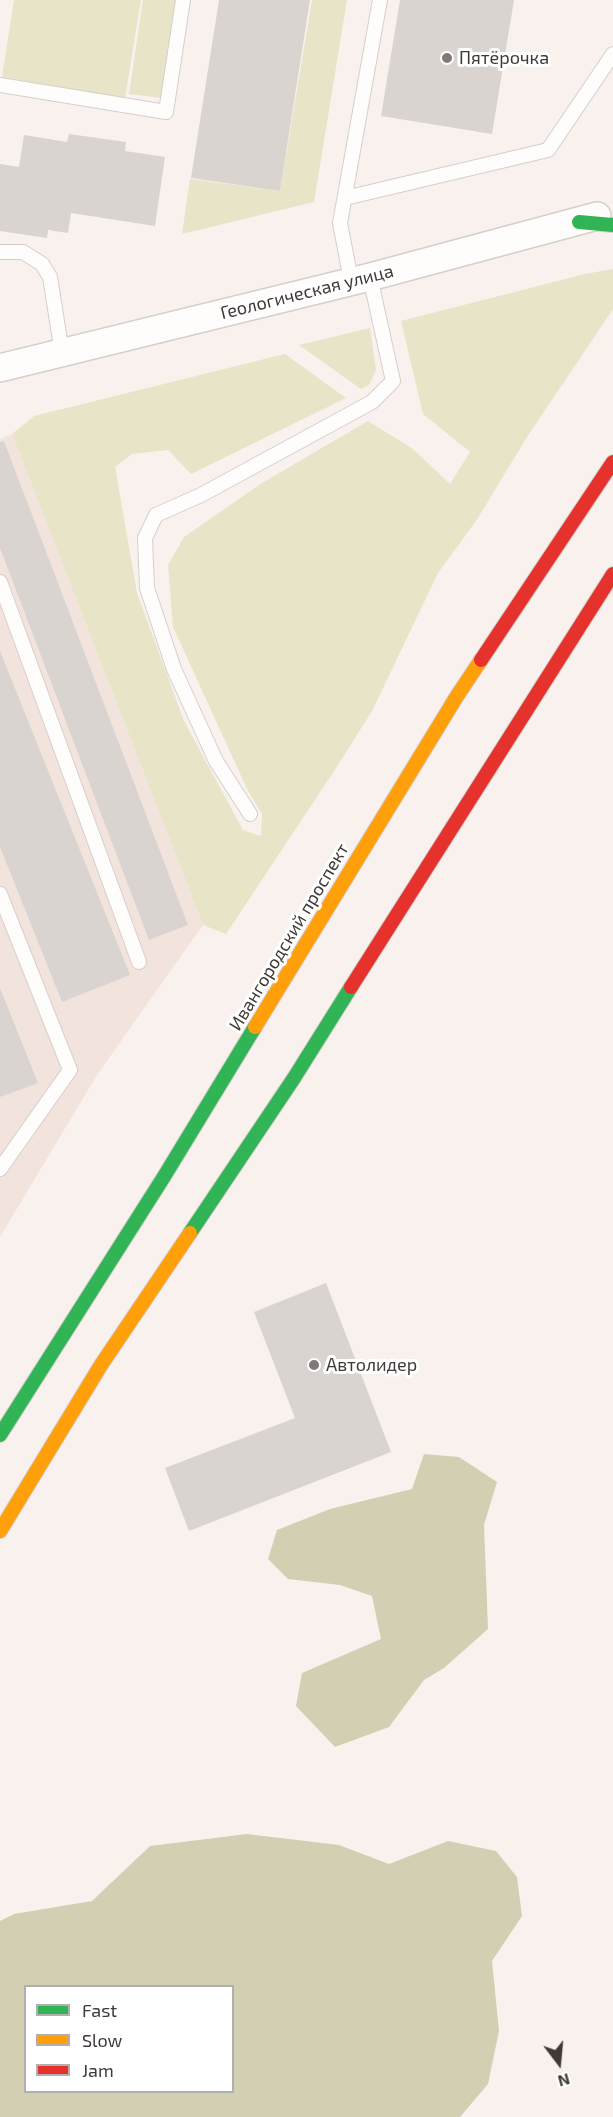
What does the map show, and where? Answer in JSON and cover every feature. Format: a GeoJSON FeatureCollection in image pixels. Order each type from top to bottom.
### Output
{"type":"FeatureCollection","features":[{"type":"Feature","properties":{"kind":"highway"},"geometry":{"type":"LineString","coordinates":[[579,222],[613,225]]}},
{"type":"Feature","properties":{"kind":"highway","name":"Ивангородский проспект"},"geometry":{"type":"LineString","coordinates":[[0,1435],[165,1175],[457,696],[613,462]]}},
{"type":"Feature","properties":{"kind":"highway"},"geometry":{"type":"LineString","coordinates":[[0,1531],[101,1365],[294,1078],[613,574]]}},
{"type":"Feature","properties":{"kind":"street","name":"Геологическая улица"},"geometry":{"type":"LineString","coordinates":[[0,368],[613,212]]}},
{"type":"Feature","properties":{"kind":"lane"},"geometry":{"type":"LineString","coordinates":[[0,85],[166,112],[183,0]]}},
{"type":"Feature","properties":{"kind":"lane"},"geometry":{"type":"LineString","coordinates":[[250,814],[216,761],[174,669],[147,588],[145,538],[156,515],[201,495],[372,402],[393,381],[340,223],[380,0]]}},
{"type":"Feature","properties":{"kind":"lane"},"geometry":{"type":"LineString","coordinates":[[345,198],[548,150],[613,54]]}},
{"type":"Feature","properties":{"kind":"lane"},"geometry":{"type":"LineString","coordinates":[[0,252],[23,252],[42,264],[50,277],[62,353]]}},
{"type":"Feature","properties":{"kind":"lane"},"geometry":{"type":"LineString","coordinates":[[0,582],[139,962]]}},
{"type":"Feature","properties":{"kind":"lane"},"geometry":{"type":"LineString","coordinates":[[0,894],[70,1070],[0,1169]]}},
{"type":"Feature","properties":{"kind":"shaded area"},"geometry":{"type":"Polygon","coordinates":[[[14,0],[141,0],[125,98],[2,77],[14,0]]]}},
{"type":"Feature","properties":{"kind":"shaded area"},"geometry":{"type":"Polygon","coordinates":[[[143,0],[176,0],[162,98],[129,94],[143,0]]]}},
{"type":"Feature","properties":{"kind":"shaded area"},"geometry":{"type":"Polygon","coordinates":[[[312,0],[347,0],[314,202],[182,234],[190,179],[280,191],[312,0]]]}},
{"type":"Feature","properties":{"kind":"shaded area"},"geometry":{"type":"Polygon","coordinates":[[[613,269],[613,309],[527,437],[478,518],[438,573],[372,711],[226,934],[203,925],[12,434],[34,416],[285,354],[346,398],[191,474],[168,450],[132,454],[115,467],[137,593],[184,721],[243,830],[261,836],[262,814],[248,791],[173,627],[168,565],[184,537],[262,483],[368,421],[413,449],[450,484],[470,452],[423,414],[401,321],[585,274],[613,269]]]}},
{"type":"Feature","properties":{"kind":"shaded area"},"geometry":{"type":"Polygon","coordinates":[[[370,328],[376,370],[369,385],[361,389],[299,345],[370,328]]]}},
{"type":"Feature","properties":{"kind":"shaded area"},"geometry":{"type":"Polygon","coordinates":[[[12,434],[203,925],[97,1075],[0,1237],[0,439],[12,434]]]}},
{"type":"Feature","properties":{"kind":"shaded area"},"geometry":{"type":"Polygon","coordinates":[[[424,1454],[459,1457],[497,1482],[484,1525],[488,1629],[444,1668],[424,1680],[389,1727],[335,1747],[296,1706],[302,1673],[381,1639],[372,1596],[340,1585],[288,1579],[268,1559],[277,1530],[330,1509],[412,1489],[424,1454]]]}},
{"type":"Feature","properties":{"kind":"shaded area"},"geometry":{"type":"Polygon","coordinates":[[[247,1834],[339,1845],[389,1864],[448,1841],[496,1851],[517,1877],[522,1916],[492,1961],[499,2031],[488,2084],[460,2117],[0,2117],[0,1921],[14,1914],[92,1901],[150,1846],[247,1834]]]}},
{"type":"Feature","properties":{"kind":"building"},"geometry":{"type":"Polygon","coordinates":[[[219,0],[310,0],[280,191],[191,178],[219,0]]]}},
{"type":"Feature","properties":{"kind":"building","name":"Пятёрочка"},"geometry":{"type":"Polygon","coordinates":[[[400,0],[514,0],[492,134],[381,116],[400,0]]]}},
{"type":"Feature","properties":{"kind":"building"},"geometry":{"type":"Polygon","coordinates":[[[69,134],[126,142],[125,151],[165,157],[155,226],[71,213],[68,233],[48,230],[47,238],[0,231],[0,164],[19,167],[24,135],[67,142],[69,134]]]}},
{"type":"Feature","properties":{"kind":"building"},"geometry":{"type":"Polygon","coordinates":[[[4,441],[188,925],[149,940],[0,548],[0,442],[4,441]]]}},
{"type":"Feature","properties":{"kind":"building"},"geometry":{"type":"Polygon","coordinates":[[[0,651],[130,975],[62,1002],[0,847],[0,651]]]}},
{"type":"Feature","properties":{"kind":"building"},"geometry":{"type":"Polygon","coordinates":[[[0,988],[38,1083],[0,1097],[0,988]]]}},
{"type":"Feature","properties":{"kind":"building"},"geometry":{"type":"Polygon","coordinates":[[[326,1283],[391,1452],[189,1531],[165,1468],[295,1418],[254,1312],[326,1283]]]}},
{"type":"Feature","properties":{"kind":"traffic: fast"},"geometry":{"type":"LineString","coordinates":[[579,222],[613,225]]}},
{"type":"Feature","properties":{"kind":"traffic: fast"},"geometry":{"type":"LineString","coordinates":[[190,1233],[294,1078],[351,987]]}},
{"type":"Feature","properties":{"kind":"traffic: fast"},"geometry":{"type":"LineString","coordinates":[[0,1435],[165,1175],[255,1027]]}},
{"type":"Feature","properties":{"kind":"traffic: slow"},"geometry":{"type":"LineString","coordinates":[[255,1027],[481,660]]}},
{"type":"Feature","properties":{"kind":"traffic: slow"},"geometry":{"type":"LineString","coordinates":[[0,1531],[101,1365],[190,1233]]}},
{"type":"Feature","properties":{"kind":"traffic: jam"},"geometry":{"type":"LineString","coordinates":[[481,660],[613,462]]}},
{"type":"Feature","properties":{"kind":"traffic: jam"},"geometry":{"type":"LineString","coordinates":[[351,987],[613,574]]}},
{"type":"Feature","properties":{"kind":"place","name":"Пятёрочка"},"geometry":{"type":"Point","coordinates":[447,58]}},
{"type":"Feature","properties":{"kind":"place","name":"Автолидер"},"geometry":{"type":"Point","coordinates":[314,1365]}}]}
